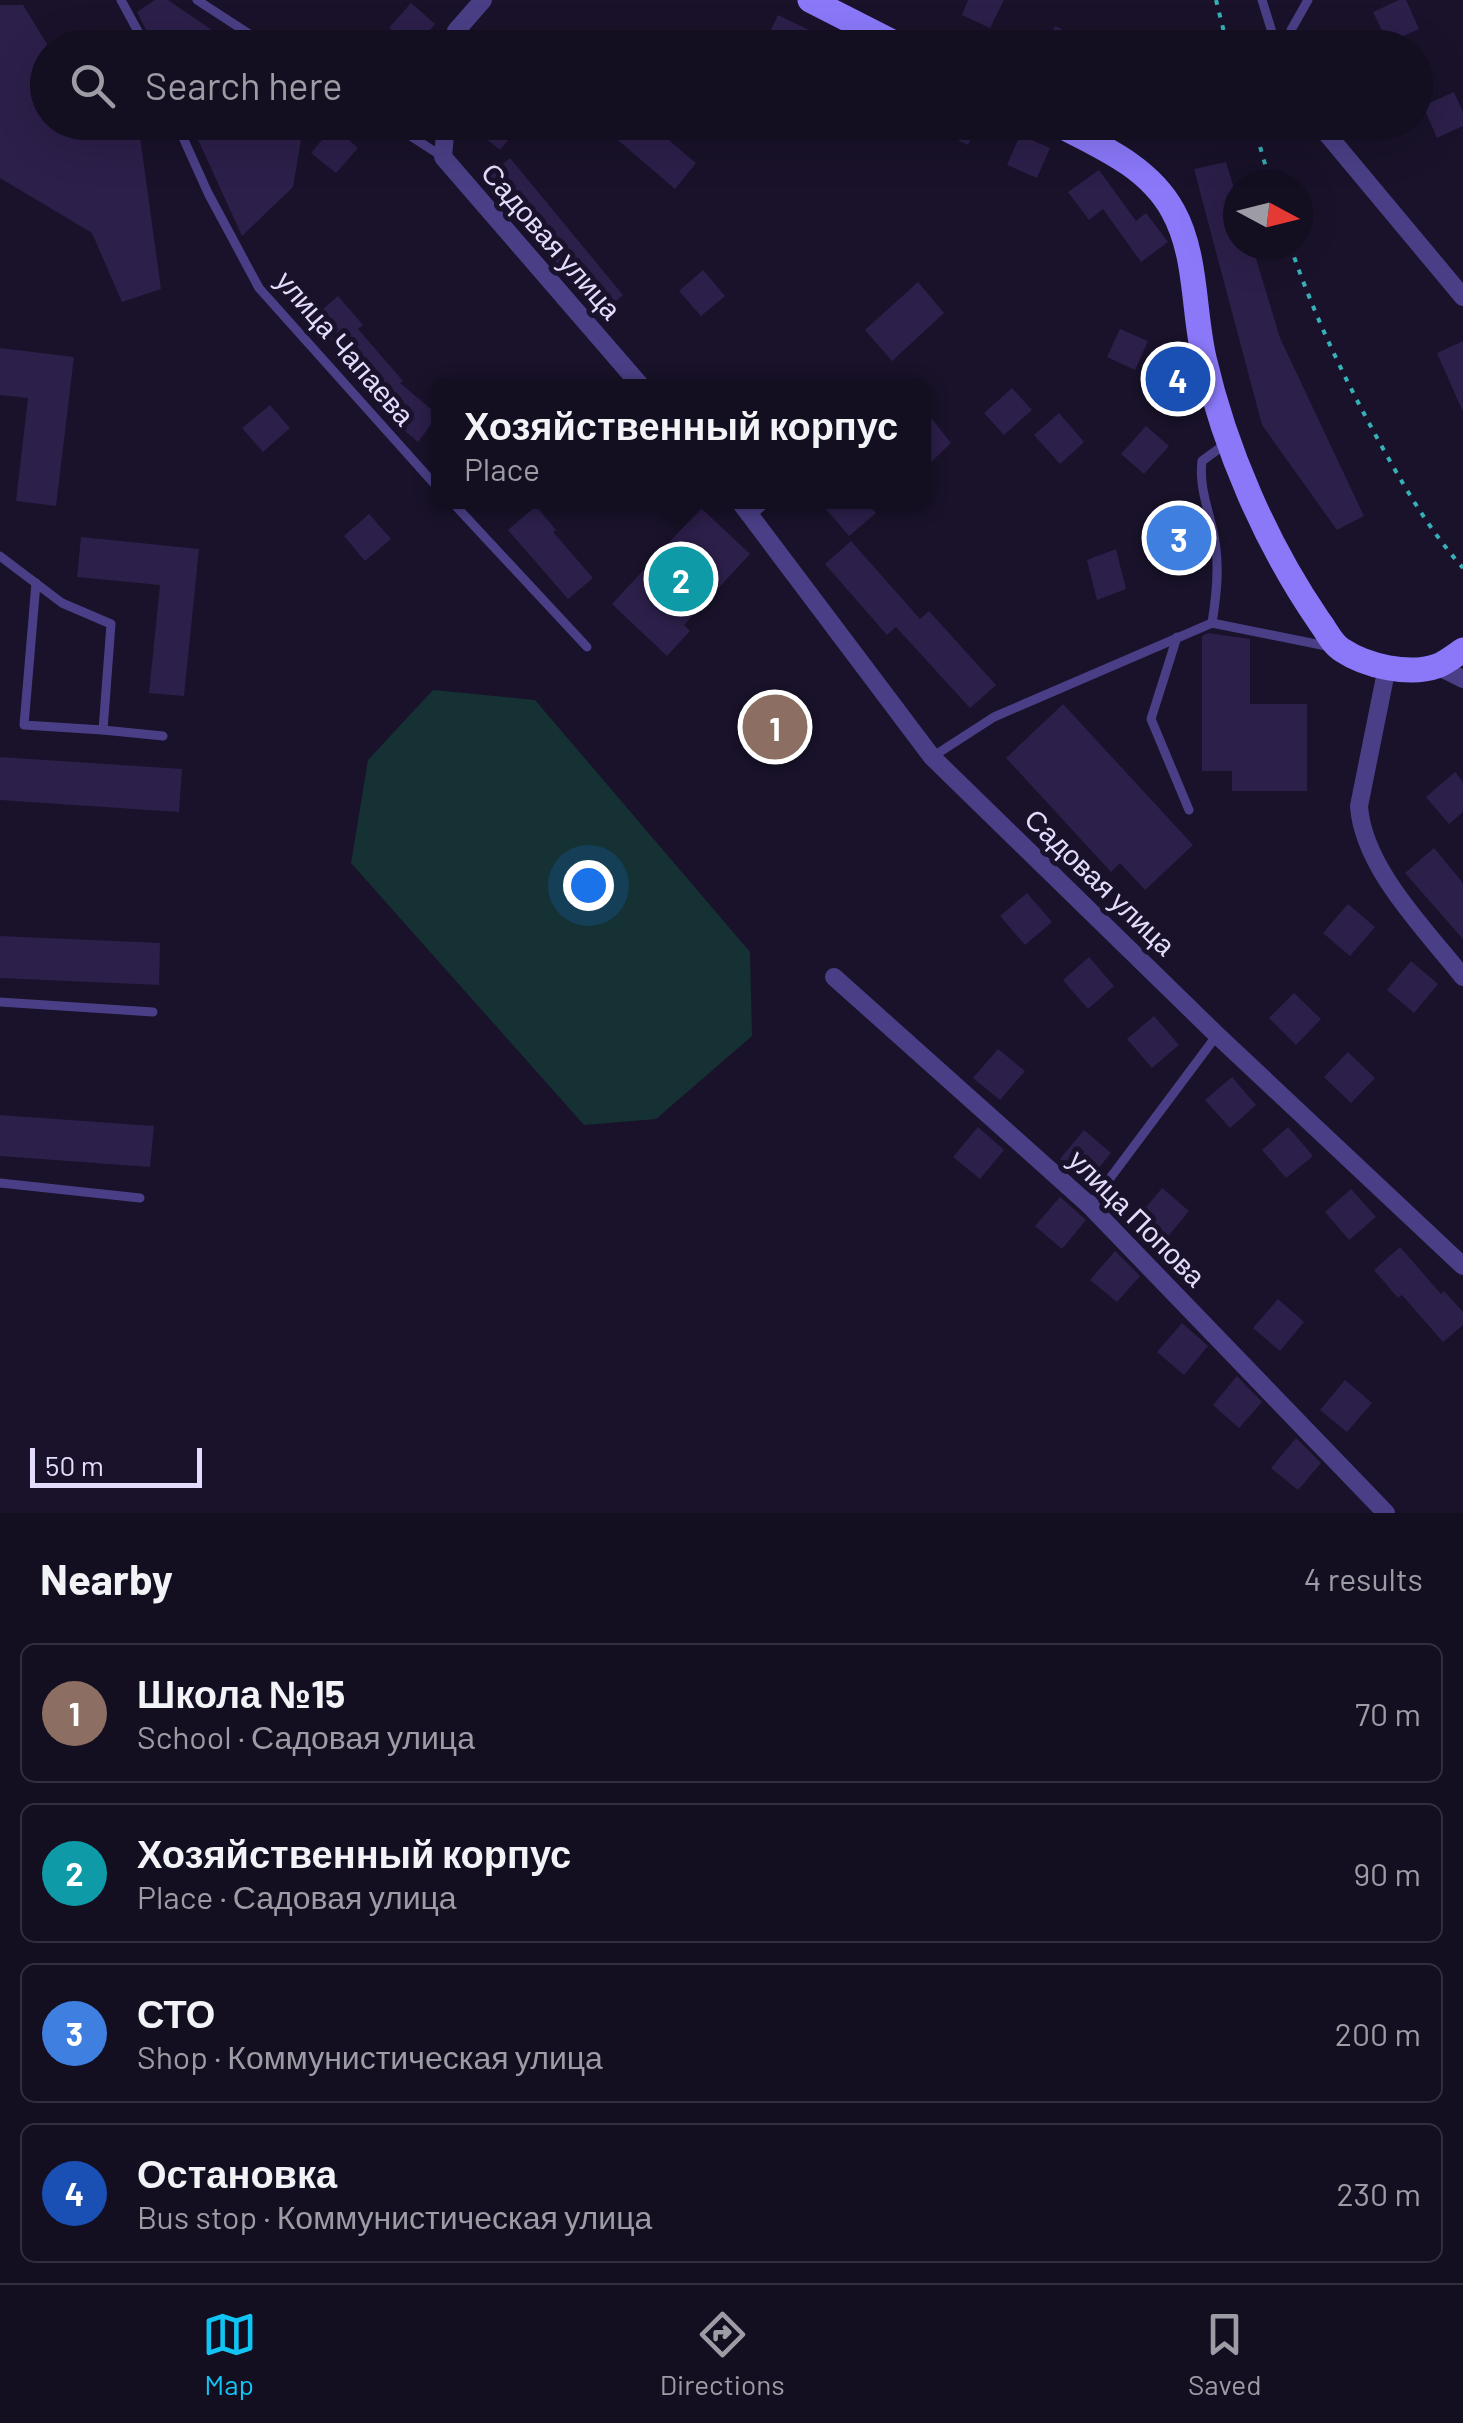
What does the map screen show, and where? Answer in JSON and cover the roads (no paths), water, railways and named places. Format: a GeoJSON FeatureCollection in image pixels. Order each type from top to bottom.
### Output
{"type":"FeatureCollection","features":[{"type":"Feature","properties":{"kind":"street"},"geometry":{"type":"LineString","coordinates":[[457,30],[483,0]]}},
{"type":"Feature","properties":{"kind":"street"},"geometry":{"type":"LineString","coordinates":[[810,0],[869,30]]}},
{"type":"Feature","properties":{"kind":"street","name":"Садовая улица"},"geometry":{"type":"LineString","coordinates":[[444,140],[442,157],[635,379]]}},
{"type":"Feature","properties":{"kind":"street"},"geometry":{"type":"LineString","coordinates":[[1088,140],[1118,155],[1151,181],[1172,209],[1184,237],[1205,362],[1230,440],[1264,525],[1292,580],[1338,648],[1360,660],[1412,669],[1437,666],[1463,650]]}},
{"type":"Feature","properties":{"kind":"street"},"geometry":{"type":"LineString","coordinates":[[1332,140],[1463,297]]}},
{"type":"Feature","properties":{"kind":"street","name":"Садовая улица"},"geometry":{"type":"LineString","coordinates":[[747,509],[932,758],[1463,1266]]}},
{"type":"Feature","properties":{"kind":"street"},"geometry":{"type":"LineString","coordinates":[[1437,666],[1463,679]]}},
{"type":"Feature","properties":{"kind":"street"},"geometry":{"type":"LineString","coordinates":[[1387,667],[1359,806],[1360,828],[1387,879],[1463,978]]}},
{"type":"Feature","properties":{"kind":"street","name":"улица Попова"},"geometry":{"type":"LineString","coordinates":[[834,977],[1089,1205],[1386,1513]]}},
{"type":"Feature","properties":{"kind":"lane"},"geometry":{"type":"LineString","coordinates":[[120,0],[138,30]]}},
{"type":"Feature","properties":{"kind":"lane"},"geometry":{"type":"LineString","coordinates":[[197,0],[244,30]]}},
{"type":"Feature","properties":{"kind":"lane"},"geometry":{"type":"LineString","coordinates":[[1262,0],[1271,30]]}},
{"type":"Feature","properties":{"kind":"lane"},"geometry":{"type":"LineString","coordinates":[[1291,30],[1308,0]]}},
{"type":"Feature","properties":{"kind":"lane","name":"улица Чапаева"},"geometry":{"type":"LineString","coordinates":[[184,140],[260,288],[431,480]]}},
{"type":"Feature","properties":{"kind":"lane"},"geometry":{"type":"LineString","coordinates":[[416,140],[442,157]]}},
{"type":"Feature","properties":{"kind":"lane"},"geometry":{"type":"LineString","coordinates":[[1212,623],[1218,586],[1216,547],[1199,480],[1202,460],[1230,440]]}},
{"type":"Feature","properties":{"kind":"lane"},"geometry":{"type":"LineString","coordinates":[[459,509],[587,647]]}},
{"type":"Feature","properties":{"kind":"lane"},"geometry":{"type":"LineString","coordinates":[[0,556],[62,604],[112,624],[103,730]]}},
{"type":"Feature","properties":{"kind":"lane"},"geometry":{"type":"LineString","coordinates":[[36,583],[24,725],[163,736]]}},
{"type":"Feature","properties":{"kind":"lane"},"geometry":{"type":"LineString","coordinates":[[932,758],[994,717],[1212,623],[1338,648]]}},
{"type":"Feature","properties":{"kind":"lane"},"geometry":{"type":"LineString","coordinates":[[1177,637],[1151,719],[1189,810]]}},
{"type":"Feature","properties":{"kind":"lane"},"geometry":{"type":"LineString","coordinates":[[0,1002],[153,1012]]}},
{"type":"Feature","properties":{"kind":"lane"},"geometry":{"type":"LineString","coordinates":[[1089,1205],[1218,1035]]}},
{"type":"Feature","properties":{"kind":"lane"},"geometry":{"type":"LineString","coordinates":[[0,1183],[140,1198]]}},
{"type":"Feature","properties":{"kind":"place","name":"Остановка"},"geometry":{"type":"Point","coordinates":[1178,379]}},
{"type":"Feature","properties":{"kind":"place","name":"СТО"},"geometry":{"type":"Point","coordinates":[1179,538]}},
{"type":"Feature","properties":{"kind":"place","name":"Хозяйственный корпус"},"geometry":{"type":"Point","coordinates":[681,579]}},
{"type":"Feature","properties":{"kind":"place","name":"Школа №15"},"geometry":{"type":"Point","coordinates":[775,727]}}]}
